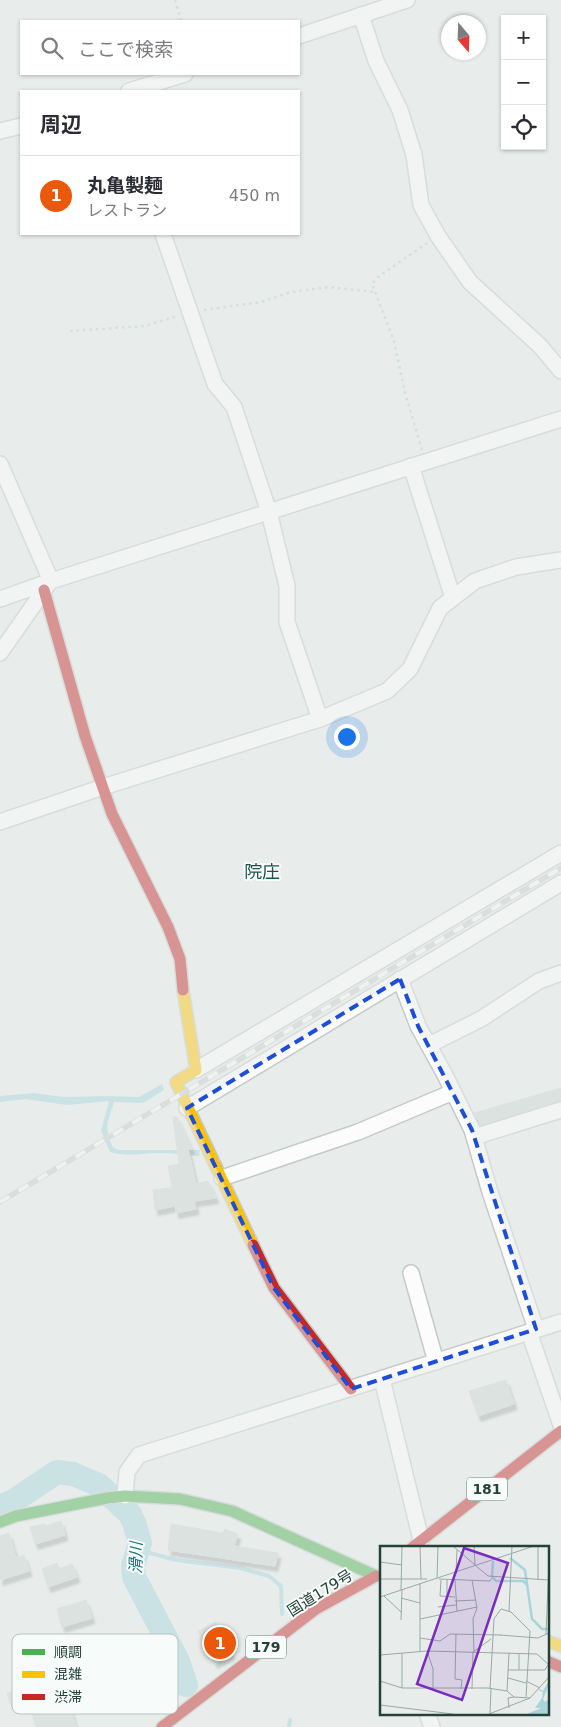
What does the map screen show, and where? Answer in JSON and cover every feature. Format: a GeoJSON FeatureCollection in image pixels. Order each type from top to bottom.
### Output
{"type":"FeatureCollection","features":[{"type":"Feature","properties":{"kind":"main road"},"geometry":{"type":"LineString","coordinates":[[48,585],[85,736],[112,814],[168,927],[180,959],[185,1006],[196,1070],[176,1082],[274,1288],[351,1389]]}},
{"type":"Feature","properties":{"kind":"main road","name":"181"},"geometry":{"type":"LineString","coordinates":[[417,1544],[561,1430]]}},
{"type":"Feature","properties":{"kind":"main road"},"geometry":{"type":"LineString","coordinates":[[0,1522],[16,1516],[107,1498],[125,1496],[180,1499],[232,1511],[380,1579]]}},
{"type":"Feature","properties":{"kind":"main road","name":"国道179号"},"geometry":{"type":"LineString","coordinates":[[342,1608],[380,1579]]}},
{"type":"Feature","properties":{"kind":"main road","name":"国道179号"},"geometry":{"type":"LineString","coordinates":[[162,1727],[316,1609],[380,1579]]}},
{"type":"Feature","properties":{"kind":"main road"},"geometry":{"type":"LineString","coordinates":[[548,1641],[561,1646]]}},
{"type":"Feature","properties":{"kind":"main road"},"geometry":{"type":"LineString","coordinates":[[548,1661],[561,1667]]}},
{"type":"Feature","properties":{"kind":"street"},"geometry":{"type":"LineString","coordinates":[[300,36],[407,0]]}},
{"type":"Feature","properties":{"kind":"street"},"geometry":{"type":"LineString","coordinates":[[361,14],[376,61],[400,110],[414,155],[421,205],[438,236],[470,282],[540,346],[561,371]]}},
{"type":"Feature","properties":{"kind":"street"},"geometry":{"type":"LineString","coordinates":[[132,90],[182,75]]}},
{"type":"Feature","properties":{"kind":"street"},"geometry":{"type":"LineString","coordinates":[[0,131],[20,126]]}},
{"type":"Feature","properties":{"kind":"street"},"geometry":{"type":"LineString","coordinates":[[163,235],[215,384],[234,407],[269,512],[288,586],[287,622],[320,719]]}},
{"type":"Feature","properties":{"kind":"street"},"geometry":{"type":"LineString","coordinates":[[0,599],[561,419]]}},
{"type":"Feature","properties":{"kind":"street"},"geometry":{"type":"LineString","coordinates":[[0,464],[48,585]]}},
{"type":"Feature","properties":{"kind":"street"},"geometry":{"type":"LineString","coordinates":[[411,466],[453,598]]}},
{"type":"Feature","properties":{"kind":"street"},"geometry":{"type":"LineString","coordinates":[[0,822],[103,787],[320,719],[387,690],[410,668],[440,608],[475,581],[516,567],[561,560]]}},
{"type":"Feature","properties":{"kind":"street"},"geometry":{"type":"LineString","coordinates":[[0,652],[48,585]]}},
{"type":"Feature","properties":{"kind":"street"},"geometry":{"type":"LineString","coordinates":[[196,1070],[561,853]]}},
{"type":"Feature","properties":{"kind":"street"},"geometry":{"type":"LineString","coordinates":[[187,1108],[561,883]]}},
{"type":"Feature","properties":{"kind":"street"},"geometry":{"type":"LineString","coordinates":[[429,1045],[481,1019],[539,981],[561,973]]}},
{"type":"Feature","properties":{"kind":"street"},"geometry":{"type":"LineString","coordinates":[[400,979],[418,1026],[453,1092],[474,1137],[561,1425]]}},
{"type":"Feature","properties":{"kind":"street"},"geometry":{"type":"LineString","coordinates":[[222,1178],[358,1132],[453,1092]]}},
{"type":"Feature","properties":{"kind":"street"},"geometry":{"type":"LineString","coordinates":[[474,1137],[561,1110]]}},
{"type":"Feature","properties":{"kind":"street"},"geometry":{"type":"LineString","coordinates":[[411,1273],[436,1362]]}},
{"type":"Feature","properties":{"kind":"street"},"geometry":{"type":"LineString","coordinates":[[125,1496],[127,1472],[139,1455],[561,1322]]}},
{"type":"Feature","properties":{"kind":"street"},"geometry":{"type":"LineString","coordinates":[[382,1379],[417,1544]]}},
{"type":"Feature","properties":{"kind":"street"},"geometry":{"type":"LineString","coordinates":[[427,1714],[432,1727]]}},
{"type":"Feature","properties":{"kind":"path"},"geometry":{"type":"LineString","coordinates":[[174,0],[181,20]]}},
{"type":"Feature","properties":{"kind":"path"},"geometry":{"type":"LineString","coordinates":[[426,461],[405,393],[394,341],[372,284],[378,277],[438,236]]}},
{"type":"Feature","properties":{"kind":"path"},"geometry":{"type":"LineString","coordinates":[[70,331],[145,326],[189,312],[261,302],[291,292],[329,287],[375,292]]}},
{"type":"Feature","properties":{"kind":"highlighted area"},"geometry":{"type":"Polygon","coordinates":[[[400,979],[418,1026],[472,1130],[536,1329],[351,1389],[274,1288],[187,1108],[400,979]]]}},
{"type":"Feature","properties":{"kind":"water"},"geometry":{"type":"Polygon","coordinates":[[[162,1084],[164,1090],[143,1103],[114,1102],[107,1125],[113,1148],[119,1150],[200,1150],[199,1156],[162,1153],[123,1155],[110,1152],[101,1131],[109,1101],[67,1105],[25,1099],[0,1102],[0,1096],[34,1093],[63,1097],[139,1097],[162,1084]]]}},
{"type":"Feature","properties":{"kind":"building"},"geometry":{"type":"Polygon","coordinates":[[[561,1088],[561,1101],[480,1125],[474,1113],[561,1088]]]}},
{"type":"Feature","properties":{"kind":"building"},"geometry":{"type":"Polygon","coordinates":[[[173,1117],[177,1117],[192,1149],[188,1149],[196,1184],[208,1181],[216,1198],[194,1201],[196,1209],[176,1213],[175,1206],[155,1210],[153,1190],[171,1188],[168,1166],[179,1164],[173,1117]]]}},
{"type":"Feature","properties":{"kind":"building"},"geometry":{"type":"Polygon","coordinates":[[[506,1380],[514,1404],[478,1416],[469,1391],[506,1380]]]}},
{"type":"Feature","properties":{"kind":"building"},"geometry":{"type":"Polygon","coordinates":[[[61,1521],[65,1535],[35,1544],[30,1527],[45,1524],[46,1526],[61,1521]]]}},
{"type":"Feature","properties":{"kind":"building"},"geometry":{"type":"Polygon","coordinates":[[[171,1524],[223,1533],[225,1529],[238,1534],[234,1546],[278,1553],[275,1566],[168,1550],[171,1524]]]}},
{"type":"Feature","properties":{"kind":"building"},"geometry":{"type":"Polygon","coordinates":[[[9,1533],[16,1558],[24,1555],[29,1571],[0,1580],[0,1536],[9,1533]]]}},
{"type":"Feature","properties":{"kind":"building"},"geometry":{"type":"Polygon","coordinates":[[[57,1563],[59,1569],[72,1564],[77,1577],[48,1587],[42,1569],[57,1563]]]}},
{"type":"Feature","properties":{"kind":"building"},"geometry":{"type":"Polygon","coordinates":[[[86,1600],[92,1618],[62,1627],[57,1609],[86,1600]]]}},
{"type":"Feature","properties":{"kind":"building"},"geometry":{"type":"Polygon","coordinates":[[[216,1622],[232,1654],[215,1663],[198,1631],[216,1622]]]}},
{"type":"Feature","properties":{"kind":"building"},"geometry":{"type":"Polygon","coordinates":[[[12,1692],[12,1705],[11,1705],[7,1693],[12,1692]]]}},
{"type":"Feature","properties":{"kind":"building"},"geometry":{"type":"Polygon","coordinates":[[[32,1714],[72,1714],[76,1727],[36,1727],[32,1714]]]}},
{"type":"Feature","properties":{"kind":"waterway","name":"滑川"},"geometry":{"type":"LineString","coordinates":[[0,1506],[12,1502],[57,1472],[73,1474],[99,1485],[130,1514],[135,1525],[140,1543],[133,1566],[134,1577],[164,1634]]}},
{"type":"Feature","properties":{"kind":"waterway"},"geometry":{"type":"LineString","coordinates":[[139,1546],[150,1553],[176,1560],[240,1568],[269,1576],[281,1586],[282,1614]]}},
{"type":"Feature","properties":{"kind":"waterway","name":"滑川"},"geometry":{"type":"LineString","coordinates":[[178,1661],[186,1685]]}},
{"type":"Feature","properties":{"kind":"waterway"},"geometry":{"type":"LineString","coordinates":[[289,1727],[290,1720]]}},
{"type":"Feature","properties":{"kind":"railway"},"geometry":{"type":"LineString","coordinates":[[0,1202],[561,868]]}},
{"type":"Feature","properties":{"kind":"traffic: fast"},"geometry":{"type":"LineString","coordinates":[[0,1522],[16,1516],[107,1498],[125,1496],[180,1499],[232,1511],[376,1576]]}},
{"type":"Feature","properties":{"kind":"traffic: slow"},"geometry":{"type":"LineString","coordinates":[[183,990],[196,1070],[176,1082],[253,1245]]}},
{"type":"Feature","properties":{"kind":"traffic: slow"},"geometry":{"type":"LineString","coordinates":[[548,1641],[561,1646]]}},
{"type":"Feature","properties":{"kind":"traffic: jam"},"geometry":{"type":"LineString","coordinates":[[44,590],[85,736],[112,814],[168,927],[180,959],[183,990]]}},
{"type":"Feature","properties":{"kind":"traffic: jam"},"geometry":{"type":"LineString","coordinates":[[253,1245],[274,1288],[351,1389]]}},
{"type":"Feature","properties":{"kind":"traffic: jam"},"geometry":{"type":"LineString","coordinates":[[414,1546],[561,1431]]}},
{"type":"Feature","properties":{"kind":"traffic: jam"},"geometry":{"type":"LineString","coordinates":[[162,1727],[316,1609],[376,1576]]}},
{"type":"Feature","properties":{"kind":"traffic: jam"},"geometry":{"type":"LineString","coordinates":[[548,1661],[561,1667]]}},
{"type":"Feature","properties":{"kind":"place","name":"丸亀製麺"},"geometry":{"type":"Point","coordinates":[220,1643]}},
{"type":"Feature","properties":{"kind":"district","name":"院庄"},"geometry":{"type":"Point","coordinates":[262,871]}}]}
